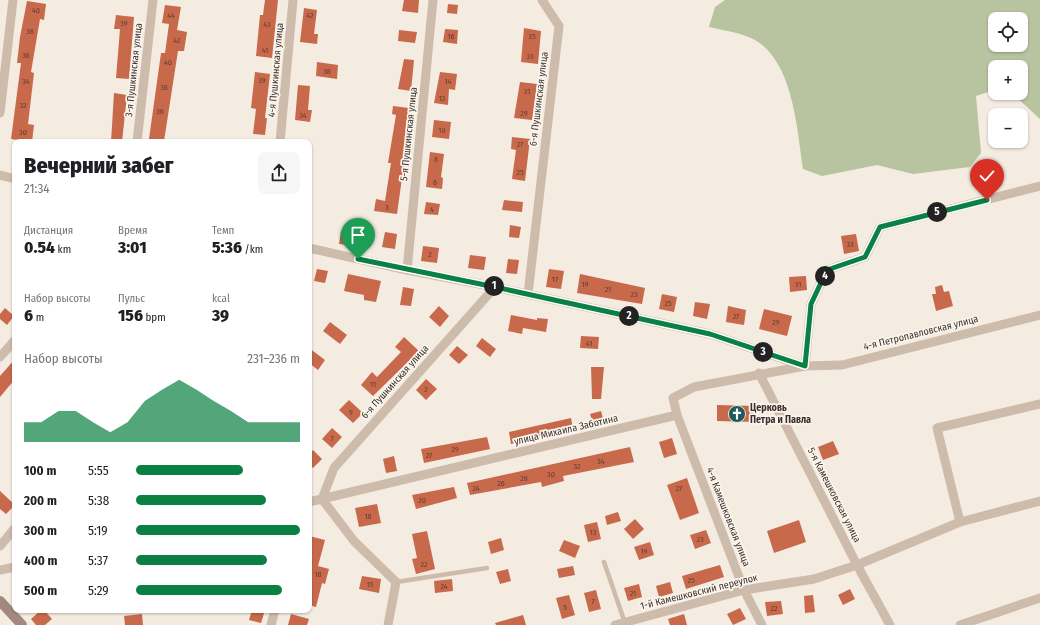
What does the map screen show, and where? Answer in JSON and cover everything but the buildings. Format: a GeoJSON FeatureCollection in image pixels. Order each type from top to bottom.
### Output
{"type":"FeatureCollection","features":[{"type":"Feature","properties":{"kind":"main road"},"geometry":{"type":"LineString","coordinates":[[0,601],[22,625]]}},
{"type":"Feature","properties":{"kind":"street"},"geometry":{"type":"LineString","coordinates":[[0,114],[13,0]]}},
{"type":"Feature","properties":{"kind":"street","name":"3-я Пушкинская улица"},"geometry":{"type":"LineString","coordinates":[[137,139],[153,0]]}},
{"type":"Feature","properties":{"kind":"street","name":"4-я Пушкинская улица"},"geometry":{"type":"LineString","coordinates":[[280,139],[293,0]]}},
{"type":"Feature","properties":{"kind":"street","name":"5-я Пушкинская улица"},"geometry":{"type":"LineString","coordinates":[[407,270],[433,0]]}},
{"type":"Feature","properties":{"kind":"street","name":"6-я Пушкинская улица"},"geometry":{"type":"LineString","coordinates":[[528,294],[559,26],[542,0]]}},
{"type":"Feature","properties":{"kind":"street"},"geometry":{"type":"LineString","coordinates":[[0,175],[12,178]]}},
{"type":"Feature","properties":{"kind":"street"},"geometry":{"type":"LineString","coordinates":[[805,366],[811,304],[827,270],[865,257],[880,227],[1040,186]]}},
{"type":"Feature","properties":{"kind":"street"},"geometry":{"type":"LineString","coordinates":[[312,249],[710,334],[805,366]]}},
{"type":"Feature","properties":{"kind":"street","name":"6-я Пушкинская улица"},"geometry":{"type":"LineString","coordinates":[[322,499],[334,468],[495,287]]}},
{"type":"Feature","properties":{"kind":"street","name":"4-я Петропавловская улица"},"geometry":{"type":"LineString","coordinates":[[805,366],[842,365],[1040,314]]}},
{"type":"Feature","properties":{"kind":"street"},"geometry":{"type":"LineString","coordinates":[[0,357],[12,343]]}},
{"type":"Feature","properties":{"kind":"street"},"geometry":{"type":"LineString","coordinates":[[677,415],[673,398],[694,387],[759,373],[805,366]]}},
{"type":"Feature","properties":{"kind":"street","name":"5-я Камешковская улица"},"geometry":{"type":"LineString","coordinates":[[759,373],[857,565],[890,625]]}},
{"type":"Feature","properties":{"kind":"street"},"geometry":{"type":"LineString","coordinates":[[960,522],[937,428],[1040,404]]}},
{"type":"Feature","properties":{"kind":"street","name":"улица Михаила Заботина"},"geometry":{"type":"LineString","coordinates":[[312,501],[677,415]]}},
{"type":"Feature","properties":{"kind":"street","name":"4-я Камешковская улица"},"geometry":{"type":"LineString","coordinates":[[677,415],[744,590],[762,625]]}},
{"type":"Feature","properties":{"kind":"street"},"geometry":{"type":"LineString","coordinates":[[322,499],[354,541],[396,582],[388,625]]}},
{"type":"Feature","properties":{"kind":"street","name":"1-й Камешковский переулок"},"geometry":{"type":"LineString","coordinates":[[622,624],[744,590],[814,579],[857,565],[960,522],[1040,501]]}},
{"type":"Feature","properties":{"kind":"street"},"geometry":{"type":"LineString","coordinates":[[0,546],[12,532]]}},
{"type":"Feature","properties":{"kind":"street"},"geometry":{"type":"LineString","coordinates":[[0,570],[12,568]]}},
{"type":"Feature","properties":{"kind":"street"},"geometry":{"type":"LineString","coordinates":[[960,625],[1040,598]]}},
{"type":"Feature","properties":{"kind":"street"},"geometry":{"type":"LineString","coordinates":[[271,625],[274,613]]}},
{"type":"Feature","properties":{"kind":"lane"},"geometry":{"type":"LineString","coordinates":[[604,562],[622,624]]}},
{"type":"Feature","properties":{"kind":"lane"},"geometry":{"type":"LineString","coordinates":[[396,582],[487,568]]}},
{"type":"Feature","properties":{"kind":"green space"},"geometry":{"type":"Polygon","coordinates":[[[725,0],[1040,0],[1040,119],[1019,100],[1028,100],[1028,60],[988,60],[988,92],[976,96],[981,153],[970,167],[913,174],[877,165],[822,176],[803,169],[795,115],[784,77],[776,61],[765,47],[751,38],[709,27],[715,7],[725,0]]]}},
{"type":"Feature","properties":{"kind":"place","name":"Церковь Петра и Павла"},"geometry":{"type":"Point","coordinates":[737,414]}},
{"type":"Feature","properties":{"kind":"route"},"geometry":{"type":"LineString","coordinates":[[358,259],[710,334],[805,366],[811,304],[827,270],[865,257],[880,227],[987,200]]}}]}
